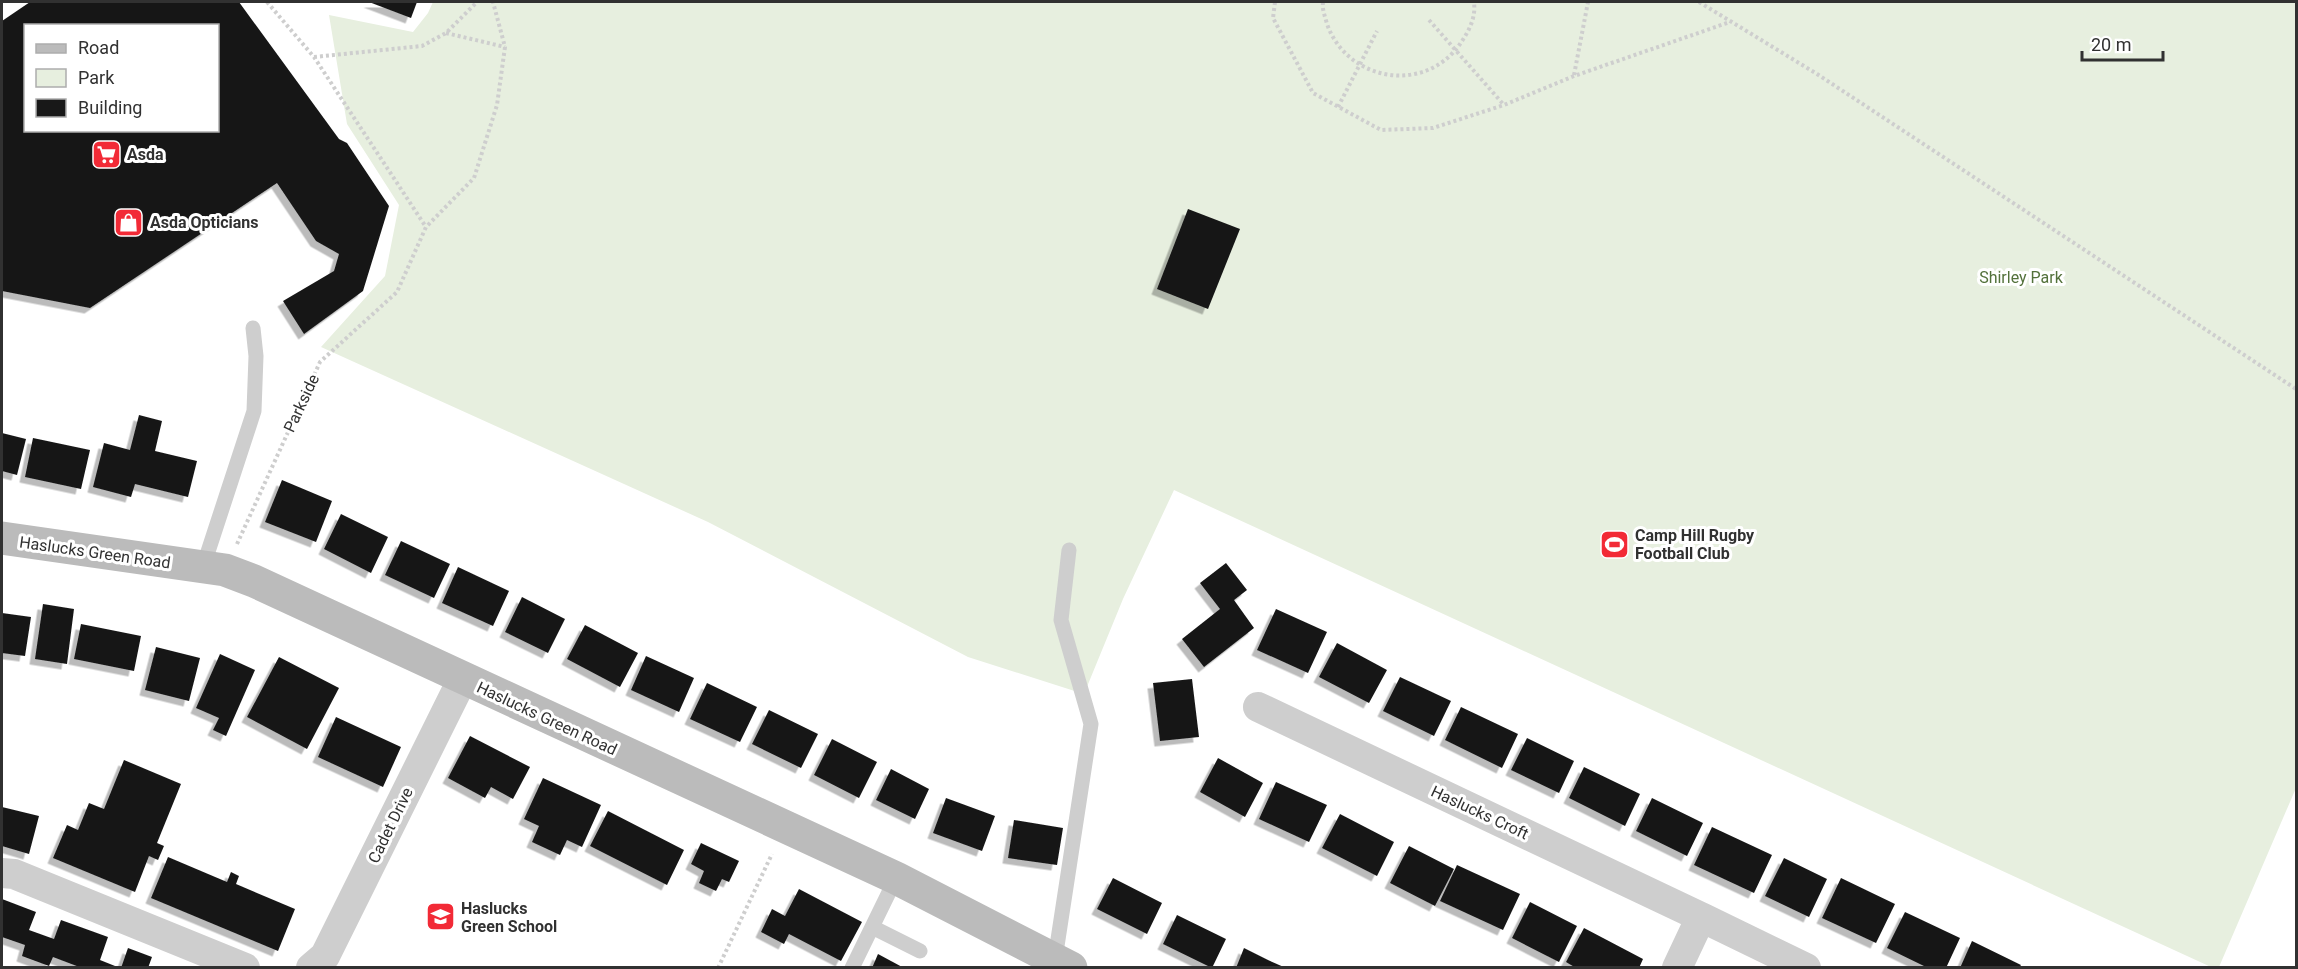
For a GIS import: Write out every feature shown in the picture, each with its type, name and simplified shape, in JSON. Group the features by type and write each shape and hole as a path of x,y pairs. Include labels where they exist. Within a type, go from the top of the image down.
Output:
{"street":[{"name":"Haslucks Green Road","path":"2,538 214,569 254,581 896,878 1063,963"},
{"name":"Cadet Drive","path":"311,968 326,956 463,678"},
{"name":"Haslucks Croft","path":"1258,706 1806,968"},
{"path":"2,873 14,874 245,968"},
{"path":"1677,968 1701,917"}],"lane":[{"path":"214,569 254,411 256,356 253,328"},
{"path":"1063,963 1091,723 1061,620 1069,550"},
{"path":"852,968 896,878"},
{"path":"872,927 920,951"}],"path":[{"path":"267,2 314,57 426,226 474,178 497,105 506,47 493,2"},
{"path":"314,57 422,46 446,33 477,2"},
{"path":"1275,2 1273,18 1313,93 1381,130 1433,128 1504,105 1574,76 1731,22"},
{"path":"1323,2 1322,9 1333,41 1358,65 1387,75 1409,76 1440,65 1455,50 1469,31 1475,11 1474,2"},
{"path":"1574,76 1587,2"},
{"path":"1699,2 1817,74 2296,390"},
{"path":"1429,20 1504,105"},
{"path":"1338,106 1377,31"},
{"path":"446,33 506,47"},
{"name":"Parkside","path":"214,569 320,362 397,292 426,226"},
{"path":"718,968 785,826"}],"green space":[{"name":"Shirley Park","path":"433,2 2296,2 2296,788 2219,967 2211,967 1174,490 1123,599 1084,694 968,657 708,522 321,347 385,276 399,205 347,124 329,15 413,32 428,13"}],"building":[{"name":"Asda","path":"30,2 239,2 339,139 347,143 389,206 363,291 304,334 283,301 334,271 339,254 316,241 277,183 90,308 2,291 2,21"},
{"path":"369,2 417,2 411,18"},
{"path":"1188,209 1240,229 1208,309 1157,289"},
{"path":"139,415 162,421 155,451 197,461 188,497 135,484 131,497 93,487 104,443 130,450"},
{"path":"2,433 26,439 17,475 2,471"},
{"path":"33,438 90,450 81,489 25,477"},
{"path":"282,480 332,501 316,542 265,522"},
{"path":"341,514 388,537 371,573 324,549"},
{"path":"401,541 450,564 434,598 385,575"},
{"path":"1226,563 1247,590 1234,600 1254,628 1204,667 1182,639 1220,609 1200,583"},
{"path":"458,567 509,591 493,626 442,603"},
{"path":"522,597 565,619 548,653 505,632"},
{"path":"43,604 74,609 67,664 35,659"},
{"path":"1276,609 1327,632 1308,673 1257,650"},
{"path":"2,613 31,617 25,656 2,653"},
{"path":"81,624 141,636 134,671 74,659"},
{"path":"585,625 638,653 620,687 567,659"},
{"path":"1337,643 1387,670 1369,703 1319,677"},
{"path":"156,647 200,658 189,701 145,690"},
{"path":"220,654 255,670 226,736 213,730 219,718 196,708"},
{"path":"646,656 694,678 679,712 631,690"},
{"path":"279,657 339,688 307,749 247,717"},
{"path":"1400,677 1451,701 1434,736 1383,711"},
{"path":"1192,679 1199,737 1160,741 1153,683"},
{"path":"707,683 757,707 740,742 690,719"},
{"path":"1461,707 1518,734 1502,768 1445,740"},
{"path":"769,710 818,734 801,768 752,744"},
{"path":"336,717 401,747 383,787 318,757"},
{"path":"470,736 530,767 513,799 491,787 485,798 448,778"},
{"path":"1527,738 1574,761 1559,793 1511,770"},
{"path":"832,739 877,762 859,798 814,775"},
{"path":"1218,758 1263,783 1245,817 1200,792"},
{"path":"124,760 181,784 157,843 164,846 158,860 149,856 135,892 53,858 67,825 78,830 89,803 104,809"},
{"path":"1584,767 1640,794 1625,826 1569,798"},
{"path":"891,769 929,789 915,819 876,800"},
{"path":"543,778 601,805 582,847 567,840 560,855 532,842 539,826 524,819"},
{"path":"1276,782 1327,805 1309,842 1259,819"},
{"path":"946,798 995,816 982,851 933,833"},
{"path":"1652,798 1703,823 1687,856 1636,831"},
{"path":"2,807 39,816 29,854 2,846"},
{"path":"608,811 684,850 667,885 590,846"},
{"path":"1340,814 1394,842 1377,876 1322,848"},
{"path":"1014,820 1063,828 1057,865 1008,858"},
{"path":"1712,827 1772,855 1754,893 1694,865"},
{"path":"701,843 739,861 729,882 722,879 716,891 699,883 704,871 691,864"},
{"path":"1409,846 1454,869 1435,906 1390,883"},
{"path":"168,857 227,882 231,872 239,876 236,884 295,909 278,951 151,898"},
{"path":"1784,858 1827,879 1809,917 1765,896"},
{"path":"1457,865 1520,894 1503,930 1440,901"},
{"path":"1113,878 1162,903 1147,934 1097,909"},
{"path":"1841,878 1895,904 1876,943 1822,918"},
{"path":"799,889 862,922 841,961 789,934 784,944 761,932 772,909 785,916"},
{"path":"2,899 36,912 29,930 54,939 61,920 108,937 100,960 120,968 82,968 53,957 49,966 22,956 25,945 2,937"},
{"path":"1530,902 1577,926 1559,962 1512,938"},
{"path":"1905,912 1960,938 1946,968 1928,968 1887,948"},
{"path":"1177,915 1226,939 1212,968 1163,944"},
{"path":"1584,928 1643,959 1639,968 1576,968 1566,962"},
{"path":"1972,941 2021,965 2019,968 1960,968"},
{"path":"128,948 152,957 148,968 121,968"},
{"path":"1244,948 1268,960 1286,968 1236,968"},
{"path":"878,954 904,968 872,968"}],"place":[{"name":"Asda","path":"106,154"},
{"name":"Asda Opticians","path":"129,222"},
{"name":"Camp Hill Rugby Football Club","path":"1614,544"},
{"name":"Haslucks Green School","path":"440,917"}]}
